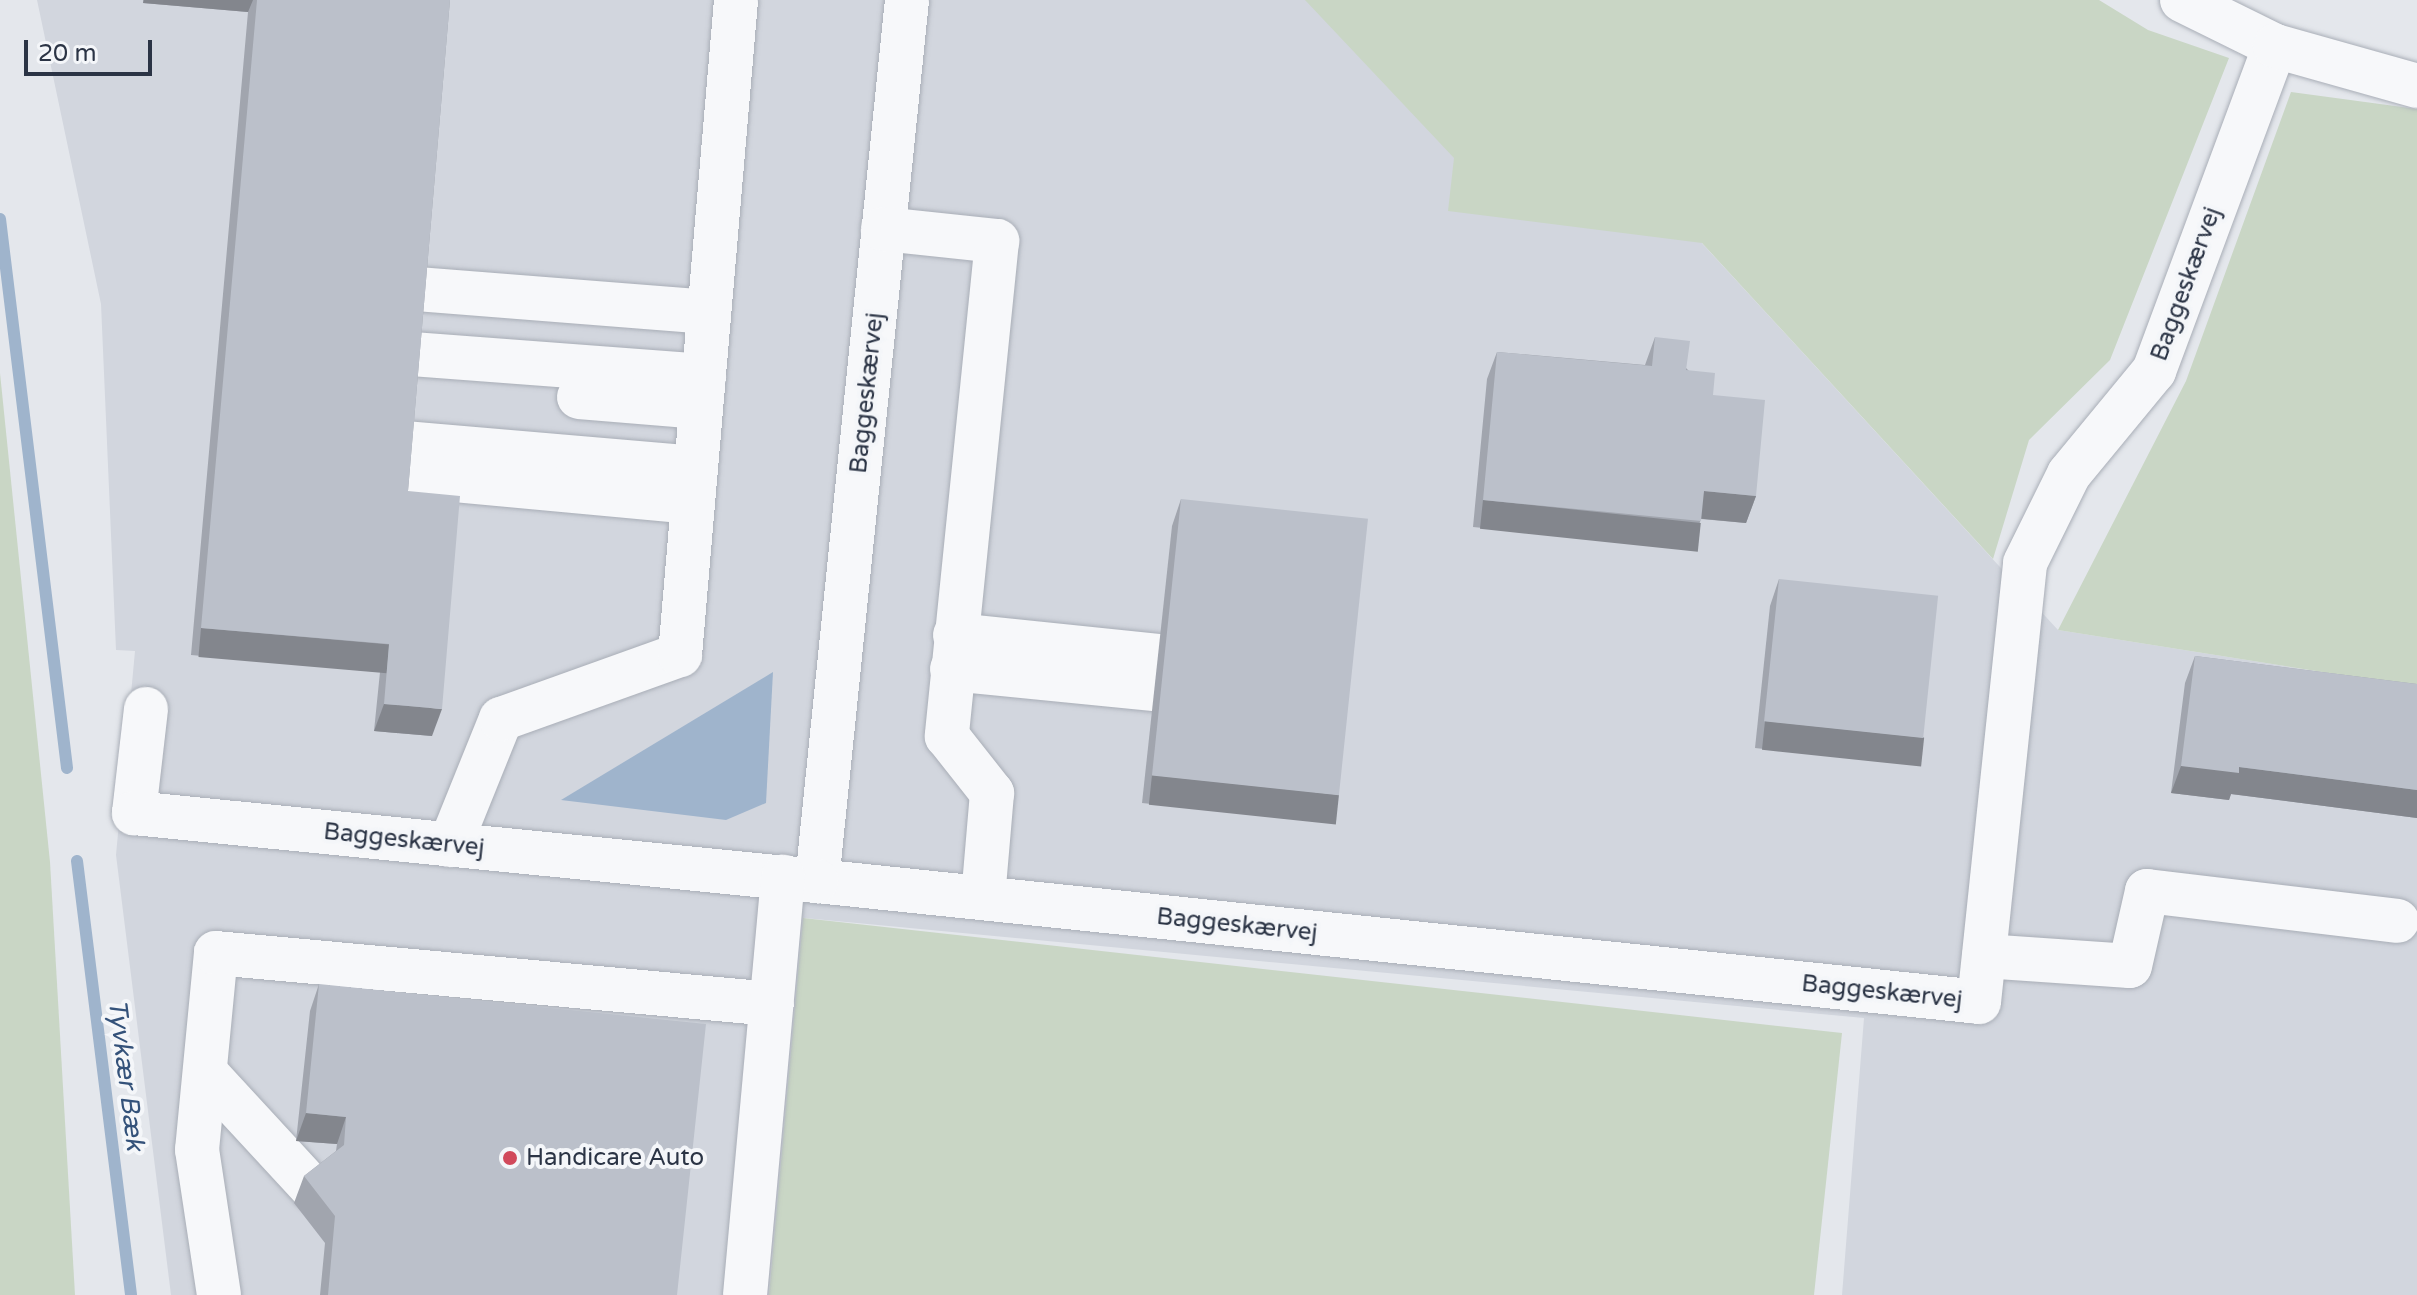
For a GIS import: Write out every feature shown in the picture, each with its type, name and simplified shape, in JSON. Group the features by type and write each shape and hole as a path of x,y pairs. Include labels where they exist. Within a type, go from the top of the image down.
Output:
{"street":[{"path":"450,845 501,719 680,655 736,0"},
{"name":"Baggeskærvej","path":"800,879 883,229 907,0"},
{"path":"2182,0 2275,46 2417,86"},
{"name":"Baggeskærvej","path":"146,709 134,813 1979,1002 2025,563 2069,474 2154,371 2275,46"},
{"path":"883,229 997,241 953,652 947,736 992,793 983,898"},
{"path":"419,275 710,297"},
{"path":"411,368 703,391"},
{"path":"403,459 695,485"},
{"path":"953,652 1156,672"},
{"path":"745,1295 772,1004 800,879"},
{"path":"1984,956 2130,966 2147,891 2397,921"},
{"path":"219,1295 197,1150 216,953 772,1004"},
{"path":"205,1072 313,1189"}],"shaded area":[{"path":"37,0 1478,0 2058,630 2417,687 2417,1295 1842,1295 1864,1018 804,918 769,1295 171,1295 116,855 135,651 116,650 101,304"}],"green space":[{"path":"1305,0 2099,0 2148,30 2229,58 2110,360 2029,440 1993,559 1702,243 1448,211 1454,158"},
{"path":"2291,92 2417,109 2417,687 2058,630 2186,381"},
{"path":"0,373 50,862 75,1295 0,1295"},
{"path":"803,918 1842,1033 1814,1295 769,1295"}],"water":[{"path":"773,672 766,803 726,820 561,800"}],"building":[{"path":"257,0 450,0 408,491 460,496 442,709 384,704 389,644 201,628"},
{"path":"1655,337 1690,341 1686,370 1715,373 1713,395 1765,400 1756,496 1704,491 1701,521 1483,500 1497,352 1652,366"},
{"path":"1181,499 1368,519 1339,795 1152,775"},
{"path":"1779,579 1938,596 1923,738 1764,721"},
{"path":"2195,656 2417,684 2417,790 2239,767 2239,773 2181,766"},
{"name":"Handicare Auto","path":"319,984 706,1024 677,1295 328,1295 335,1216 304,1176 344,1145 346,1117 306,1113"}],"waterway":[{"name":"Tyvkær Bæk","path":"0,219 67,768"},
{"name":"Tyvkær Bæk","path":"77,861 131,1295"}],"place":[{"name":"Handicare Auto","path":"510,1158"}]}
